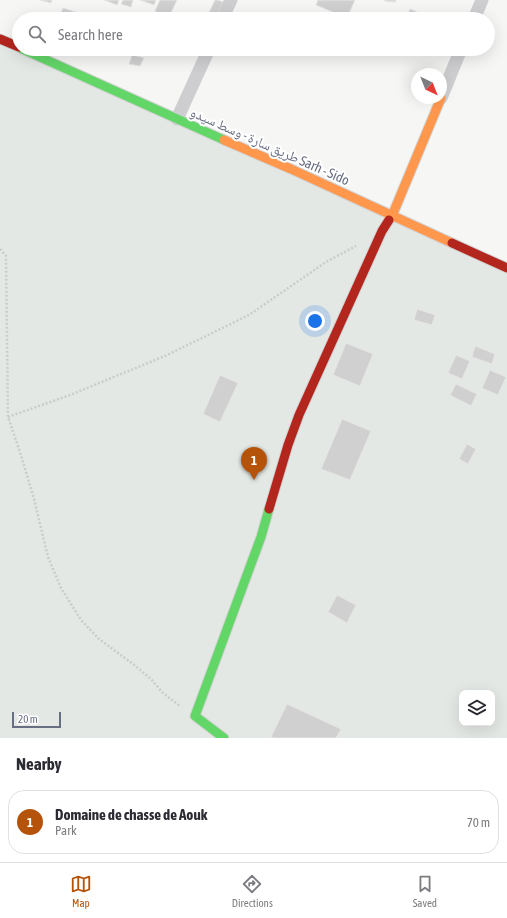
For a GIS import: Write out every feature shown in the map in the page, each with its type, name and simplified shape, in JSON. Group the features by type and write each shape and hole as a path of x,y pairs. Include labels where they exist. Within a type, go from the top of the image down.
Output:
{"street":[{"path":"225,12 231,0"},
{"path":"477,12 482,0"},
{"path":"0,39 12,44"},
{"name":"طريق سارة - وسط سيدو Sarh - Sido","path":"38,56 507,268"},
{"path":"177,119 206,56"},
{"path":"447,83 458,56"},
{"path":"224,738 195,716 261,537 288,445 299,415 382,231 392,216 439,104"}],"path":[{"path":"8,417 70,395 165,356 249,315 326,262 361,243"},
{"path":"0,248 6,256 8,417 34,499 48,557 61,588 81,620 99,639 151,679 163,693 195,716"}],"shaded area":[{"path":"0,39 12,44 12,56 38,56 507,268 507,738 0,738"}],"building":[{"path":"40,0 52,0 51,3"},
{"path":"104,0 119,0 117,5"},
{"path":"123,0 133,0 131,7 121,4"},
{"path":"140,0 156,0 154,5"},
{"path":"160,0 177,0 171,12 155,11"},
{"path":"215,0 223,2 218,12 209,12"},
{"path":"318,0 355,0 350,12 333,12 316,5"},
{"path":"384,0 396,0 395,2"},
{"path":"63,8 76,12 61,12"},
{"path":"410,9 417,12 409,12"},
{"path":"132,56 144,58 140,66 129,64"},
{"path":"417,309 435,315 432,325 414,320"},
{"path":"346,343 373,354 360,386 333,375"},
{"path":"475,346 495,354 492,364 472,357"},
{"path":"456,355 470,361 462,379 448,373"},
{"path":"490,370 506,377 498,395 482,388"},
{"path":"220,375 238,383 220,422 203,414"},
{"path":"456,384 477,394 471,406 450,395"},
{"path":"342,419 371,431 350,480 321,469"},
{"path":"467,444 476,449 468,464 459,459"},
{"path":"337,595 356,605 347,623 328,612"},
{"path":"287,704 341,729 336,738 271,737"}],"traffic: fast":[{"path":"38,56 224,140"},
{"path":"224,738 195,716 261,537 269,509"}],"traffic: slow":[{"path":"389,220 439,104"},
{"path":"224,140 452,243"}],"traffic: jam":[{"path":"0,39 12,44"},
{"path":"269,509 288,445 299,415 382,231 389,220"},
{"path":"452,243 507,268"}],"place":[{"name":"Domaine de chasse de Aouk","path":"254,480"}]}
